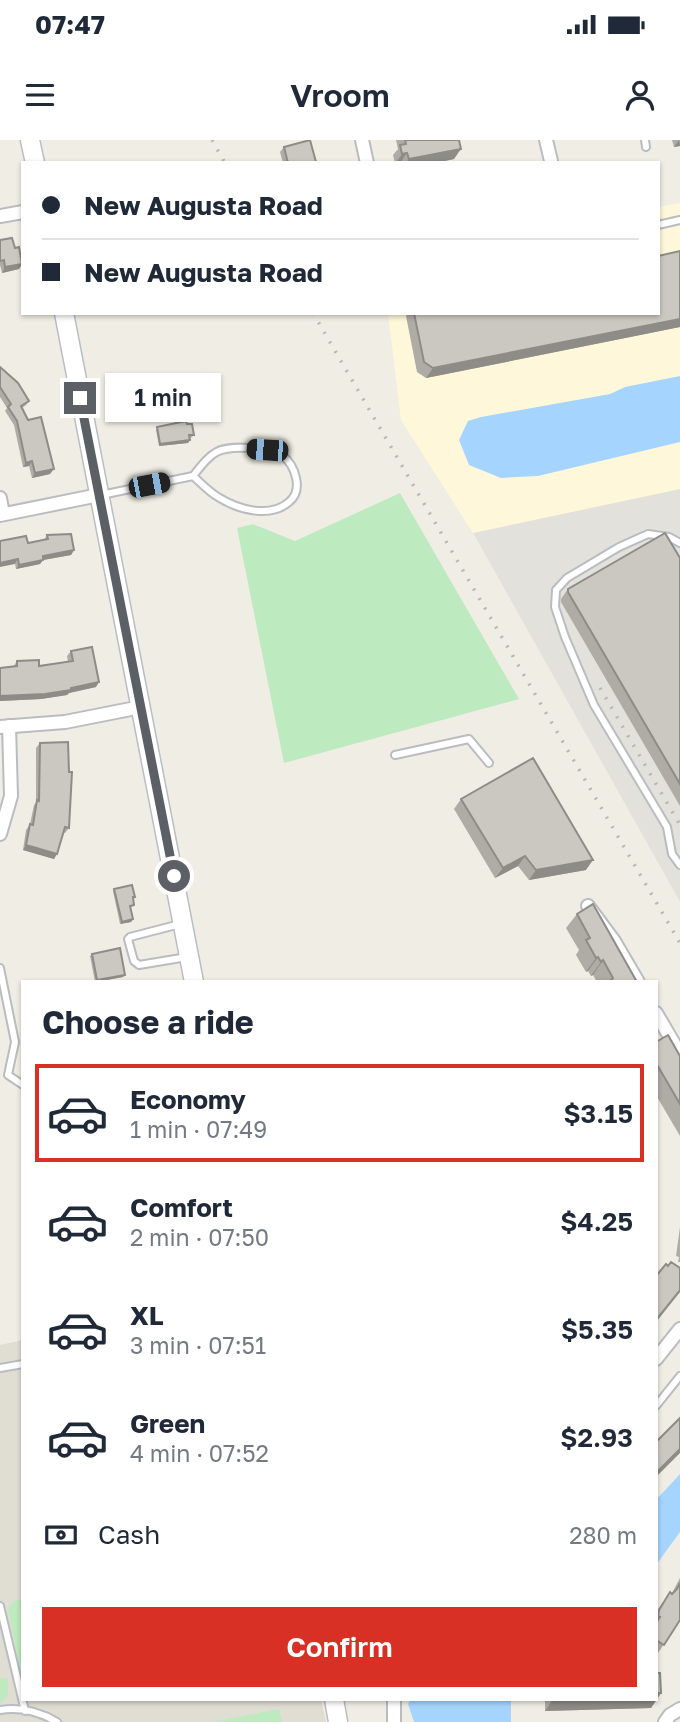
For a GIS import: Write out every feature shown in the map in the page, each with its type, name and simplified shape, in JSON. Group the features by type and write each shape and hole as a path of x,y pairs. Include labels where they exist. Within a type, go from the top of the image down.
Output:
{"street":[{"path":"30,140 35,161"},
{"path":"362,140 367,161"},
{"path":"546,140 551,161"},
{"path":"0,216 21,212"},
{"path":"64,315 194,980"},
{"path":"0,498 2,515 99,495"},
{"path":"0,834 10,796 4,726 65,722 141,707"},
{"path":"588,906 614,941 637,980"},
{"path":"658,1016 680,1054"},
{"path":"658,1356 680,1329"},
{"path":"334,1701 338,1722"},
{"path":"394,1701 394,1722"},
{"path":"665,1722 680,1709"}],"lane":[{"path":"660,225 680,220"},
{"path":"99,495 193,477 209,455 222,449 239,447 280,454 294,470 297,484 289,503 258,512 216,497 193,477"},
{"path":"680,543 669,537 648,534 619,547 567,578 556,590 555,607 594,705 667,827 672,854 680,865"},
{"path":"395,755 469,739 489,763"},
{"path":"183,924 151,930 128,939 134,961 139,965 189,956"},
{"path":"0,968 15,1042 8,1075 21,1084"},
{"path":"0,1368 21,1364"},
{"path":"658,1404 680,1376"},
{"path":"0,1606 21,1694"},
{"path":"23,1701 25,1711"},
{"path":"0,1710 11,1708 44,1714 57,1722"}],"shaded area":[{"path":"680,203 680,902 473,533 401,420 388,315 660,315 660,207"},
{"path":"680,489 680,902 473,533"},
{"path":"21,1340 21,1701 321,1701 326,1722 0,1722 0,1345"}],"green space":[{"path":"400,493 519,699 284,763 237,528 253,524 295,541"},
{"path":"21,1599 21,1669 8,1609 13,1602"},
{"path":"8,1678 8,1695 0,1704 0,1679"},
{"path":"279,1709 282,1722 213,1722"}],"water":[{"path":"680,376 680,442 538,476 501,478 469,465 459,440 468,421 481,417 610,394 625,387"},
{"path":"680,1474 680,1532 658,1562 658,1498"},
{"path":"410,1701 511,1701 511,1722 414,1722 408,1704"}],"building":[{"path":"310,140 316,161 288,161 284,147"},
{"path":"405,140 459,140 461,149 409,159 407,153 402,154 400,145 406,144"},
{"path":"12,238 15,248 19,247 21,264 5,267 4,260 0,261 0,240"},
{"path":"680,251 680,319 433,368 424,362 414,315 660,315 660,256"},
{"path":"0,367 18,383 29,401 21,406 28,420 41,417 54,469 35,473 32,461 26,463 17,421 8,407 11,404 0,387"},
{"path":"186,421 187,424 192,424 194,435 189,435 190,440 160,444 157,427"},
{"path":"665,533 680,558 680,784 568,592 568,589"},
{"path":"71,534 74,550 43,556 43,560 19,565 18,559 0,563 0,541 26,536 28,543 48,539 47,535"},
{"path":"92,647 99,682 45,694 0,696 0,668 17,666 17,661 39,660 39,666 73,661 71,651"},
{"path":"68,742 69,772 72,772 69,828 65,827 57,854 26,845 37,800 39,801 40,743"},
{"path":"533,758 593,860 536,870 525,856 503,868 461,799"},
{"path":"132,885 135,897 134,905 130,906 133,919 122,922 114,889"},
{"path":"593,904 636,980 611,980 613,978 603,960 601,962 596,958 586,940 590,938 577,914"},
{"path":"120,948 125,975 97,980 92,954"},
{"path":"668,1035 680,1056 680,1104 658,1066 658,1041"},
{"path":"671,1262 680,1268 680,1290 658,1318 658,1274 666,1264 668,1266"},
{"path":"680,1418 680,1449 658,1471 658,1440"},
{"path":"680,1583 680,1620 664,1645 658,1641 659,1610 670,1592 672,1594"},
{"path":"658,1673 660,1673 661,1693 658,1693"}],"railway":[{"path":"212,140 224,161"},
{"path":"314,315 680,943"},
{"path":"600,688 680,825"}],"route":[{"path":"80,398 174,876"}]}
